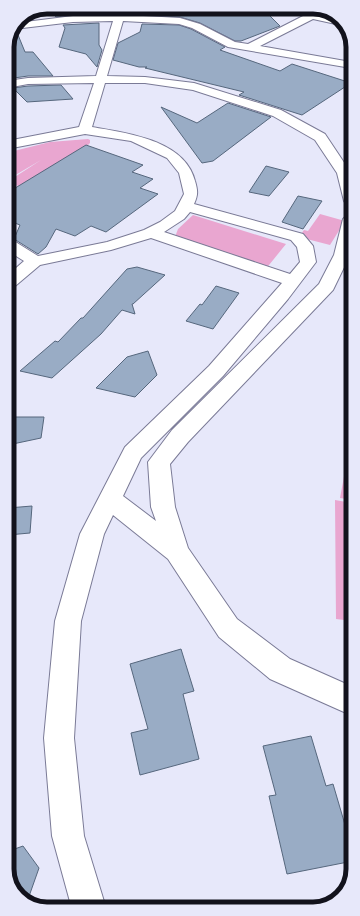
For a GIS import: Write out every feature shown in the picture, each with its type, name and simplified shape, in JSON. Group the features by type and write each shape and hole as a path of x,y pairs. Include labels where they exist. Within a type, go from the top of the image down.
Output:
{"street":[{"path":"84,130 121,14"},
{"path":"309,14 332,20"},
{"path":"248,48 316,14"},
{"path":"23,25 73,19 119,18 180,21 196,26 232,45 300,55 346,64"},
{"path":"14,84 28,81 100,78 145,80 194,87 229,97 277,113 320,137 344,173 346,181"},
{"path":"14,144 84,130 134,138 172,155 186,172 191,194 179,215 151,233 97,249 35,261 14,278"},
{"path":"87,902 68,836 59,738 68,621 92,534 133,453 216,371 308,262 306,246 298,237 184,206"},
{"path":"151,233 293,281"},
{"path":"346,239 342,255 327,286 180,436 159,462 163,507 177,552 228,628 280,669 346,699"},
{"path":"14,248 35,261"},
{"path":"110,499 177,552"}],"shaded area":[{"path":"90,140 90,143 86,147 24,188 14,184 14,177 41,160 14,176 14,151 50,142"},
{"path":"320,214 345,221 330,245 299,237 304,230 308,231"},
{"path":"193,215 286,244 265,270 175,237 178,229"},
{"path":"346,466 346,499 340,498"},
{"path":"335,500 346,502 346,620 336,619"}],"building":[{"path":"54,14 82,14 56,17"},
{"path":"268,14 280,26 241,41 235,41 200,23 180,17 145,15"},
{"path":"99,23 99,45 102,50 97,67 86,54 59,47 65,28 63,25"},
{"path":"142,24 179,25 191,29 225,47 220,50 280,71 292,64 346,81 346,86 302,115 239,95 244,92 145,68 147,67 139,67 113,60 118,43 140,32"},
{"path":"17,33 25,52 33,52 53,76 28,76 14,78 14,45"},
{"path":"61,85 73,99 27,102 14,88"},
{"path":"228,103 271,117 213,161 202,163 161,107 197,123"},
{"path":"86,145 143,165 132,172 153,179 140,188 158,194 106,232 91,226 75,236 56,229 46,247 38,254 14,239 20,225 14,223 14,189"},
{"path":"266,166 289,172 269,196 249,192"},
{"path":"298,196 322,201 303,229 282,222"},
{"path":"137,267 165,275 132,304 135,314 122,310 101,334 52,378 20,371 55,341 58,342 81,318 83,318 127,269"},
{"path":"216,286 239,293 213,329 186,321 200,304 202,305"},
{"path":"148,351 157,375 135,397 96,388 127,357"},
{"path":"14,417 44,417 41,438 14,444"},
{"path":"32,506 30,533 14,534 14,508"},
{"path":"181,649 194,691 183,694 199,759 140,775 131,733 148,729 130,664"},
{"path":"311,736 326,786 333,784 346,828 346,862 287,874 269,796 276,795 263,746"},
{"path":"23,846 39,868 29,896 18,885 16,879 14,869 14,849"}]}
